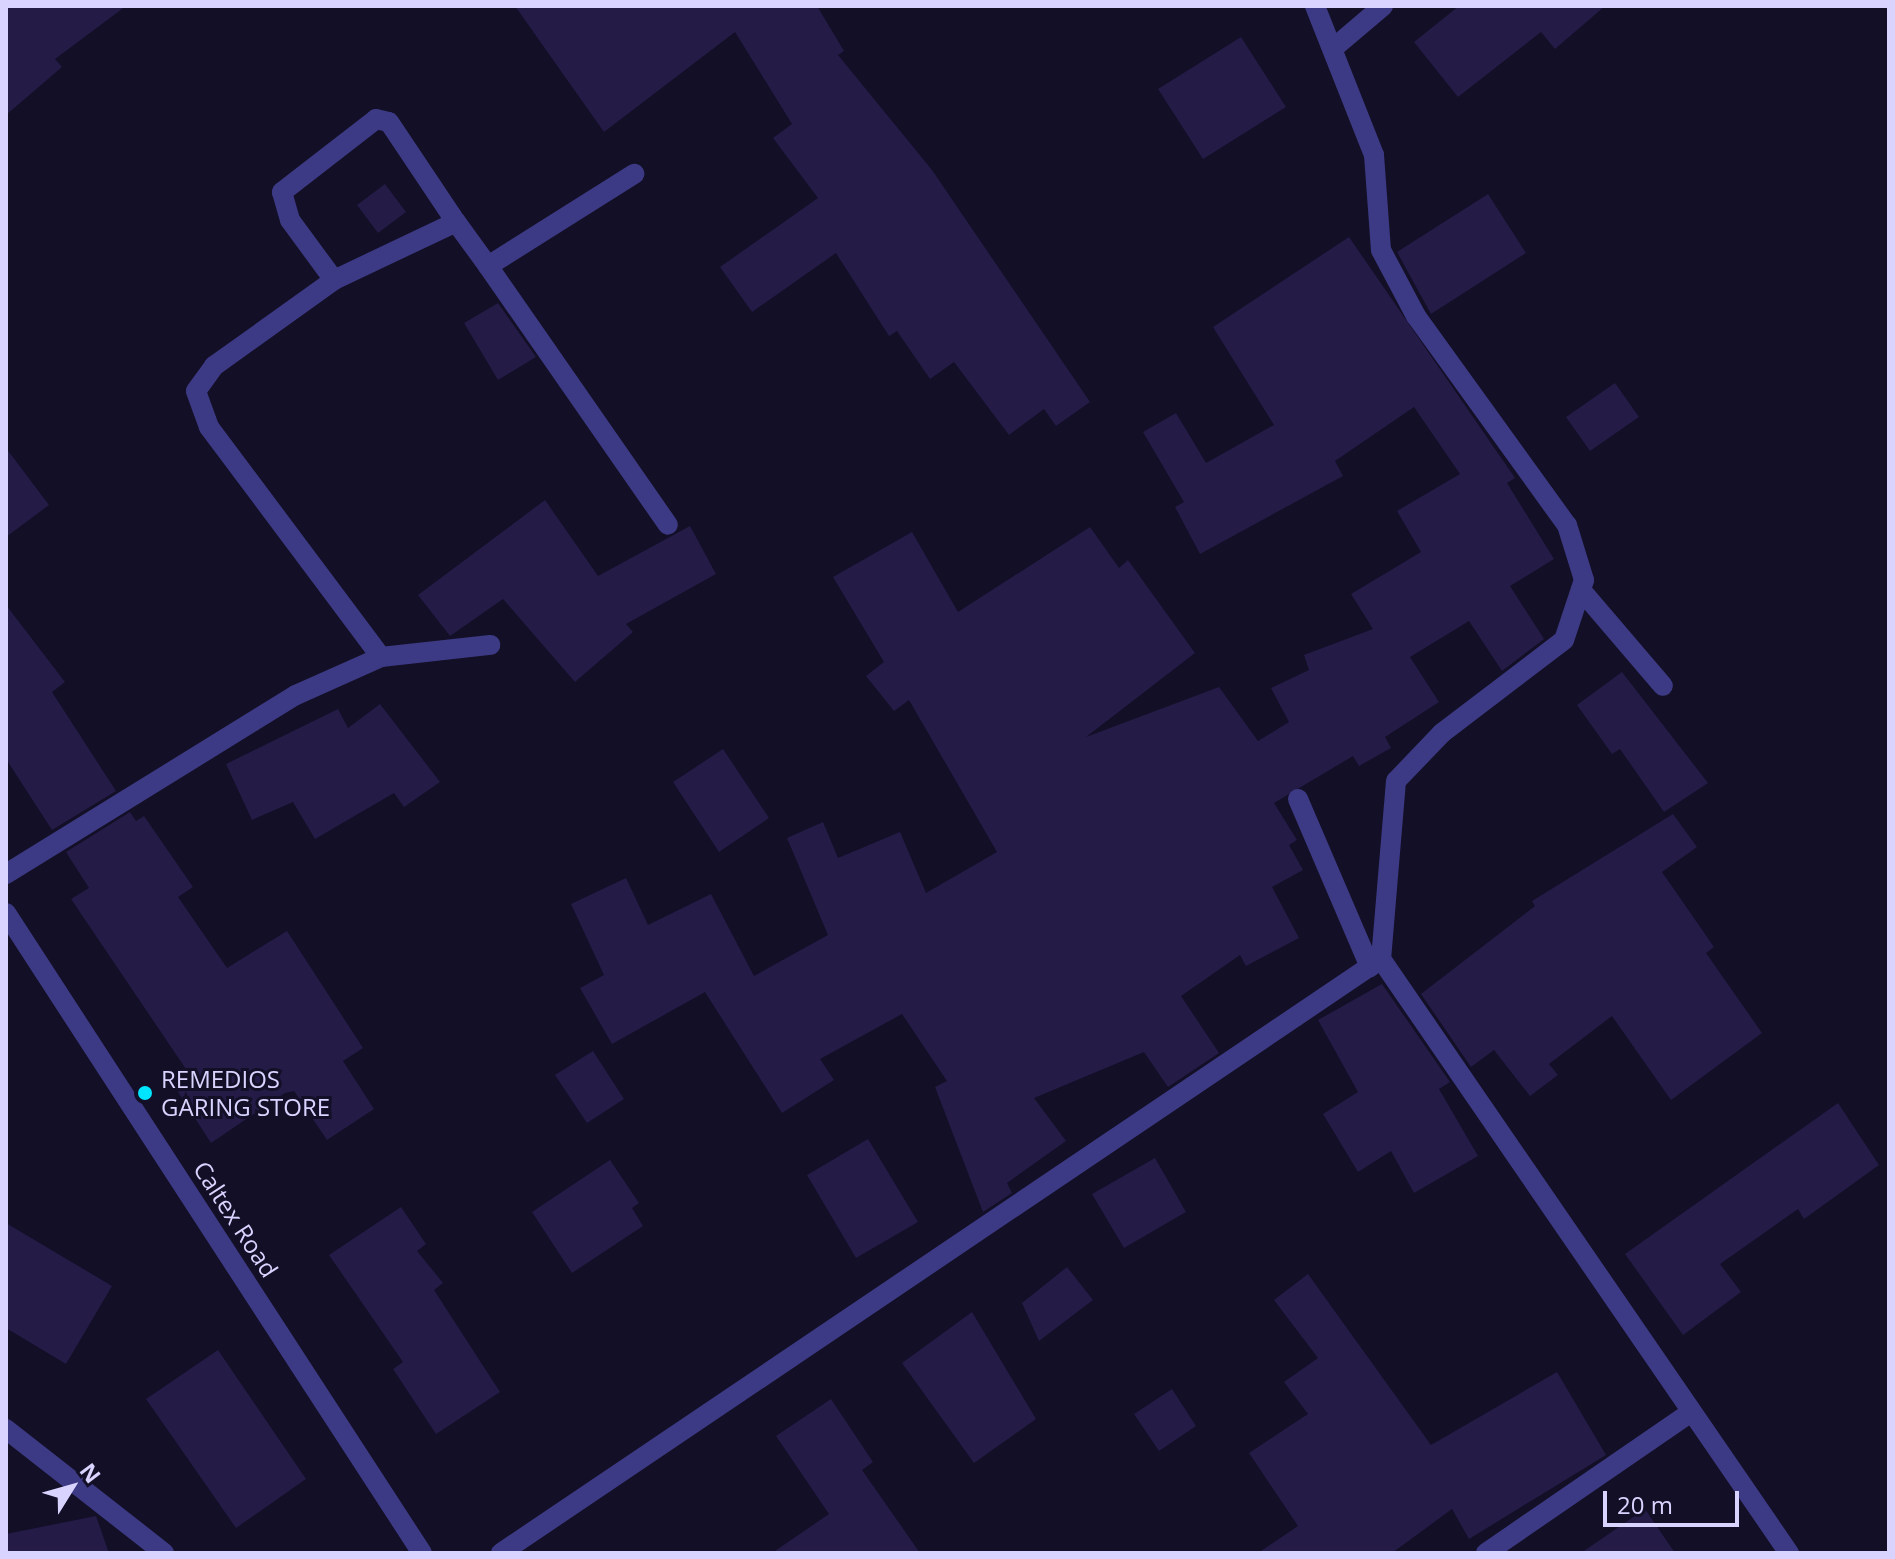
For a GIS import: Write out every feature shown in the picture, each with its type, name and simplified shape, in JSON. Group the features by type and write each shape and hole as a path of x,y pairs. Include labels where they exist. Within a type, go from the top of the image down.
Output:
{"street":[{"path":"1315,6 1336,46 1374,155 1381,250 1416,316 1567,525 1581,590 1663,686"},
{"path":"1336,46 1383,6"},
{"path":"334,280 290,220 282,192 376,119 389,122 668,525"},
{"path":"488,266 634,174"},
{"path":"381,657 209,427 196,391 214,366 334,280 456,222"},
{"path":"501,1553 1376,963 1396,781 1442,733 1564,640 1581,590"},
{"path":"6,874 296,695 381,657 490,645"},
{"path":"1298,799 1376,963 1789,1553"},
{"name":"Caltex Road","path":"6,913 422,1553"},
{"path":"1486,1553 1691,1412"},
{"path":"6,1429 164,1553"}],"building":[{"path":"6,6 126,6 55,59 62,67 6,115"},
{"path":"515,6 817,6 844,51 838,55 932,170 1090,402 1056,426 1044,409 1009,435 954,362 930,379 897,331 889,336 836,253 752,312 720,267 818,198 773,138 792,124 735,32 604,132"},
{"path":"1459,6 1605,6 1555,49 1541,32 1458,97 1414,42"},
{"path":"1241,37 1286,107 1203,159 1158,89"},
{"path":"385,184 406,212 378,233 357,205"},
{"path":"1488,194 1526,253 1431,314 1397,252"},
{"path":"1349,237 1515,478 1507,483 1554,559 1510,586 1544,639 1502,671 1469,621 1410,657 1439,702 1385,737 1391,748 1359,766 1353,756 1274,803 1297,840 1289,845 1303,870 1272,887 1299,938 1246,966 1240,955 1181,996 1219,1053 1168,1087 1144,1052 1034,1098 1066,1141 1007,1183 1012,1193 983,1212 935,1087 947,1081 902,1014 820,1059 834,1080 782,1113 705,992 612,1044 580,988 604,975 571,904 626,878 648,925 711,894 754,976 828,935 787,838 823,822 838,858 900,832 926,893 997,852 909,700 894,711 866,676 884,662 833,577 912,532 958,612 1090,527 1119,568 1128,560 1195,653 1086,737 1219,687 1258,741 1289,722 1271,688 1309,670 1304,655 1373,629 1351,594 1421,552 1397,511 1460,474 1414,407 1335,461 1343,476 1200,554 1175,507 1184,502 1143,432 1176,413 1206,463 1274,425 1213,327"},
{"path":"498,303 536,357 498,380 464,323"},
{"path":"1615,383 1639,417 1590,451 1566,417"},
{"path":"6,448 49,505 6,537"},
{"path":"545,500 598,576 690,526 716,574 626,624 633,632 575,682 503,599 450,636 418,595"},
{"path":"6,605 65,682 52,692 116,791 52,830 6,759"},
{"path":"1622,672 1708,783 1664,812 1620,749 1612,754 1577,705"},
{"path":"380,704 440,782 404,807 394,793 315,839 293,802 252,820 226,764 338,709 348,728"},
{"path":"723,749 769,818 719,852 673,782"},
{"path":"130,812 136,821 144,816 193,887 178,897 227,968 287,931 363,1048 343,1061 374,1109 327,1140 294,1091 285,1093 211,1143 178,1092 194,1081 71,899 89,888 66,852"},
{"path":"1673,814 1697,847 1662,872 1714,947 1706,953 1762,1033 1671,1100 1612,1016 1549,1064 1558,1075 1530,1096 1494,1050 1471,1067 1421,994 1535,906 1532,901"},
{"path":"1382,984 1450,1082 1439,1089 1478,1156 1414,1193 1391,1151 1358,1172 1323,1114 1358,1092 1318,1020"},
{"path":"593,1051 624,1099 587,1123 555,1075"},
{"path":"1838,1103 1879,1165 1804,1219 1798,1209 1720,1264 1741,1292 1683,1335 1625,1254"},
{"path":"868,1139 918,1222 856,1258 807,1175"},
{"path":"1155,1158 1186,1212 1124,1248 1092,1194"},
{"path":"610,1160 639,1203 632,1208 643,1226 572,1273 532,1212"},
{"path":"401,1207 426,1244 417,1251 443,1283 434,1290 500,1392 436,1434 393,1369 403,1362 329,1255"},
{"path":"6,1223 112,1286 66,1364 6,1328"},
{"path":"1067,1267 1093,1300 1039,1341 1022,1303"},
{"path":"1308,1274 1431,1445 1557,1372 1606,1455 1469,1539 1452,1509 1392,1553 1258,1553 1298,1526 1249,1453 1308,1414 1284,1382 1318,1358 1274,1300"},
{"path":"972,1312 1036,1419 974,1463 902,1363"},
{"path":"218,1350 306,1479 236,1528 146,1399"},
{"path":"1172,1389 1196,1426 1159,1451 1134,1414"},
{"path":"831,1399 873,1462 862,1470 920,1553 772,1553 829,1514 776,1436"},
{"path":"1645,1509 1675,1553 1581,1553"},
{"path":"96,1516 109,1553 6,1553 6,1534"}],"place":[{"name":"REMEDIOS GARING STORE","path":"145,1093"}]}
